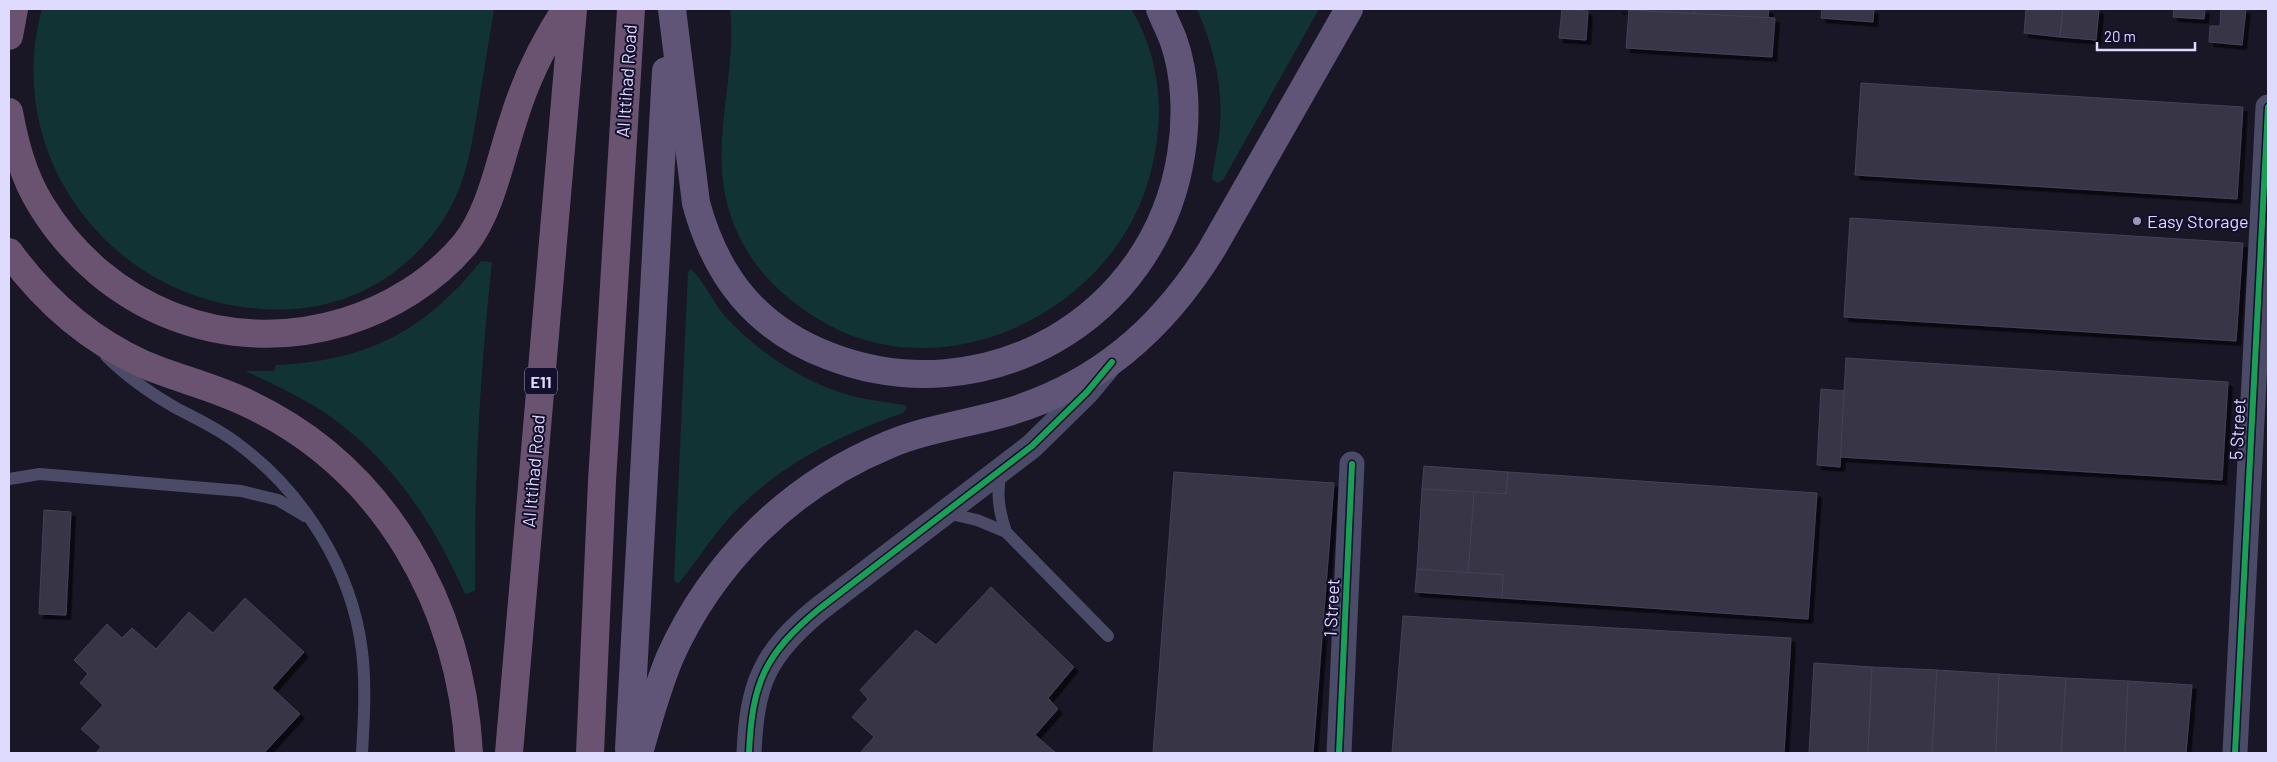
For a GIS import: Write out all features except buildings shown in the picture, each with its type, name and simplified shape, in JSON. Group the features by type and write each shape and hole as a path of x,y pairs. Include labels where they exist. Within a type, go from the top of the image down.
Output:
{"highway":[{"path":"9,36 14,9"},
{"path":"9,112 14,142 25,173 40,203 58,231 80,256 105,279 132,298 193,324 226,331 259,334 292,333 325,328 357,318 395,300 416,287 443,266 466,242 495,184 524,88 538,56 566,9"},
{"name":"Al Ittihad Road","path":"509,753 573,9"},
{"name":"Al Ittihad Road","path":"590,753 602,471 631,9"},
{"path":"9,252 25,274 50,301 79,326 110,347 144,364 224,393 282,422 314,443 372,499 397,531 418,566 436,602 461,680 467,720 469,753"}],"main road":[{"path":"671,9 696,203 705,234 718,262 736,289 757,313 782,333 814,351 848,364 884,372 921,375 958,373 994,366 1029,354 1061,336 1091,315 1116,292 1137,265 1155,236 1168,206 1178,174 1184,140 1185,106 1181,73 1174,40 1160,9"},
{"path":"629,753 671,9"},
{"path":"639,753 670,658 687,623 731,558 758,529 819,480 853,460 889,444 925,432 1004,413 1043,400 1080,382 1112,362 1142,338 1168,311 1192,282 1349,9"}],"street":[{"name":"5 Street","path":"2235,753 2259,444 2268,107"},
{"path":"749,753 750,718 755,694 764,671 774,653 804,622 1002,469 1060,420 1088,392 1112,362"},
{"name":"1 Street","path":"1339,753 1352,464"}],"lane":[{"path":"79,326 114,364 134,380 155,395 209,424 266,467 290,492 312,521 340,574 355,616 362,650 365,685 362,753"},
{"path":"1002,469 998,485 998,501 1006,532"},
{"path":"9,479 40,474 241,491 278,500 312,521"},
{"path":"946,513 977,520 1006,532 1108,636"}],"green space":[{"path":"42,9 494,9 471,147 459,190 434,233 409,260 379,283 344,299 304,308 259,309 236,306 186,292 142,269 104,238 73,200 50,157 37,110 34,60"},
{"path":"730,9 1131,9 1148,46 1155,72 1159,99 1158,129 1153,163 1144,195 1137,211 1120,241 1092,275 1059,303 1022,325 981,340 939,347 897,346 855,337 815,317 792,301 762,272 739,236 728,207 723,178 723,122 731,38"},
{"path":"1197,9 1319,9 1223,180 1217,183 1212,179 1219,139 1220,95 1212,51"},
{"path":"481,261 492,262 484,344 479,427 475,591 465,594 438,539 405,489 386,466 365,445 316,407 290,392 245,371 274,371 276,365 338,357 365,349 391,338 415,324 438,307 460,286"},
{"path":"690,269 698,276 720,310 737,329 751,342 782,364 816,383 834,390 852,396 905,405 907,408 903,413 855,432 809,455 767,483 729,518 678,584 674,580 688,272"}],"cycle path":[{"path":"2235,753 2268,107"},
{"path":"749,753 753,708 758,689 764,672 773,656 785,641 819,609 1032,446 1087,392 1112,362"},
{"path":"1339,753 1352,464"}],"place":[{"name":"Easy Storage","path":"2137,221"}]}
